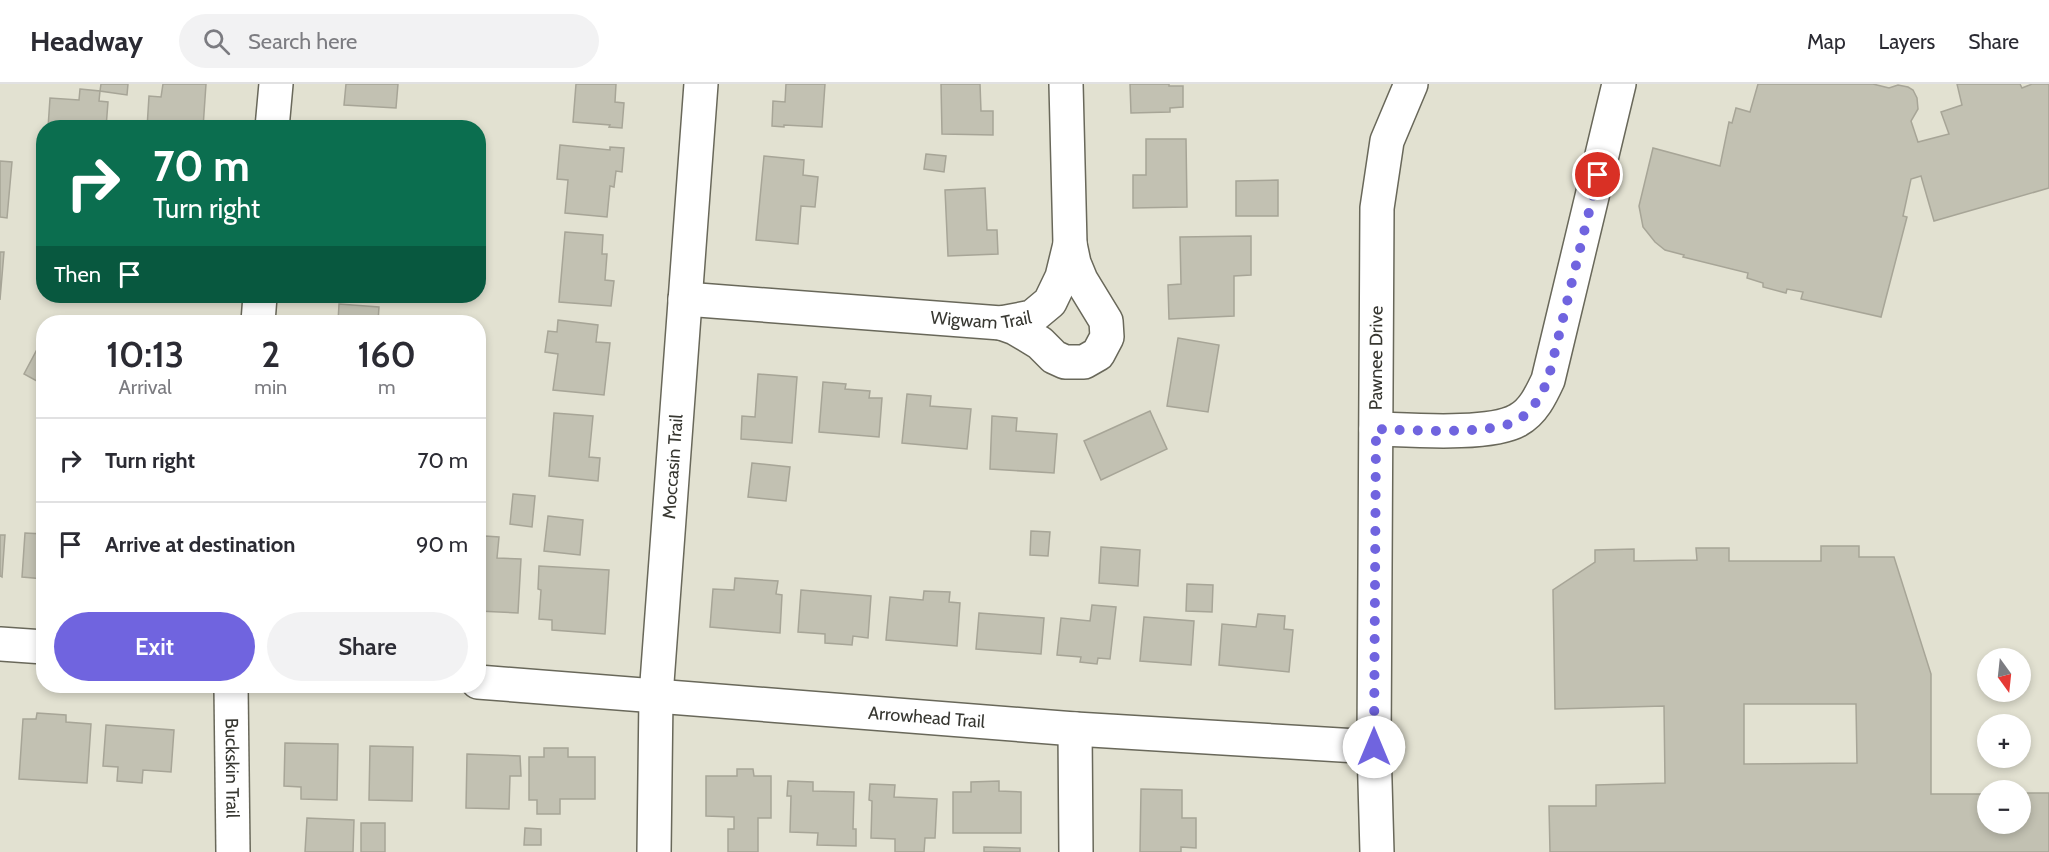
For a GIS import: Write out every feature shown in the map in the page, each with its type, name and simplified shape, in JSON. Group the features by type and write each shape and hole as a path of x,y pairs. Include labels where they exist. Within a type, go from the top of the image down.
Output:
{"street":[{"path":"273,120 276,84"},
{"name":"Moccasin Trail","path":"654,852 656,696 701,84"},
{"name":"Wigwam Trail","path":"685,299 1001,323 1032,316 1050,302 1062,277 1070,244 1066,84"},
{"name":"Pawnee Drive","path":"1374,747 1377,208 1387,141 1411,84"},
{"path":"1376,429 1491,429 1518,420 1537,402 1548,380 1619,84"},
{"path":"1001,323 1032,338 1054,357 1065,362 1084,362 1098,354 1107,337 1107,321 1081,280 1070,244"},
{"path":"0,644 36,646"},
{"name":"Arrowhead Trail","path":"486,683 1075,729 1374,747"},
{"name":"Buckskin Trail","path":"231,693 233,852"},
{"path":"1075,729 1076,852"},
{"path":"1374,747 1377,852"}],"building":[{"path":"101,84 128,84 127,95 100,91"},
{"path":"163,84 206,84 204,120 148,120 149,96 161,97"},
{"path":"346,84 398,84 396,108 344,105"},
{"path":"576,84 616,84 615,102 624,103 622,128 573,122"},
{"path":"786,84 825,84 822,127 772,126 773,101 785,102"},
{"path":"941,84 980,84 981,111 993,111 993,135 942,134"},
{"path":"1130,84 1183,86 1183,107 1170,108 1170,112 1131,113"},
{"path":"1758,84 1873,84 1889,88 1898,85 1908,87 1913,90 1917,98 1918,109 1911,121 1918,142 1949,134 1941,112 1962,105 1957,84 2020,84 2022,88 2032,84 2049,84 2049,188 1934,221 1921,176 1911,179 1903,216 1907,217 1881,317 1801,299 1803,292 1787,289 1786,293 1763,287 1763,283 1747,278 1748,273 1683,257 1684,255 1665,250 1643,227 1639,206 1653,148 1720,166 1729,122 1732,123 1736,108 1750,112"},
{"path":"80,89 100,91 99,101 108,102 107,120 49,120 50,98 79,100"},
{"path":"1146,139 1186,139 1187,207 1133,208 1133,175 1146,175"},
{"path":"560,145 610,150 610,147 624,148 622,172 616,171 614,187 610,186 607,217 565,213 568,180 557,179"},
{"path":"926,154 946,156 944,172 924,169"},
{"path":"764,156 804,160 803,175 818,177 815,207 801,206 798,244 756,240"},
{"path":"0,161 12,162 7,218 0,217"},
{"path":"1278,180 1278,216 1236,216 1236,181"},
{"path":"985,188 987,230 997,230 998,254 948,256 945,190"},
{"path":"565,232 603,235 602,254 607,254 605,280 614,281 611,306 559,302"},
{"path":"1251,236 1251,275 1234,276 1234,316 1169,319 1168,285 1181,284 1180,237"},
{"path":"0,252 4,252 0,300"},
{"path":"339,304 379,307 378,315 338,315"},
{"path":"558,320 598,325 596,342 610,343 604,395 553,390 558,354 545,352 548,331 557,332"},
{"path":"1178,338 1219,345 1208,412 1167,406"},
{"path":"36,351 36,381 24,374"},
{"path":"758,374 797,377 792,443 741,439 742,416 755,417"},
{"path":"823,382 846,384 845,389 870,391 869,398 882,398 879,437 819,432"},
{"path":"907,394 931,396 930,406 971,409 967,449 902,443"},
{"path":"1150,411 1167,449 1101,480 1084,441"},
{"path":"554,413 593,416 589,457 600,458 598,481 549,476"},
{"path":"992,416 1017,418 1016,431 1057,434 1054,473 990,469"},
{"path":"752,463 790,467 786,501 748,497"},
{"path":"513,494 535,496 532,527 510,524"},
{"path":"548,516 583,520 580,555 544,551"},
{"path":"1031,531 1050,532 1048,556 1030,555"},
{"path":"25,533 36,534 36,578 22,577"},
{"path":"0,535 5,535 2,577 0,576"},
{"path":"486,536 499,537 497,558 521,559 518,613 486,611"},
{"path":"1821,546 1859,546 1859,557 1894,557 1931,674 1931,794 1977,794 1977,834 2031,834 2031,793 2049,793 2049,852 1550,852 1549,806 1596,806 1596,785 1665,783 1664,706 1555,709 1553,590 1595,562 1595,550 1634,549 1634,561 1697,560 1696,548 1729,548 1729,561 1821,561","holes":["1744,704 1856,704 1857,763 1744,764"]},
{"path":"1101,547 1140,550 1138,586 1099,583"},
{"path":"539,566 609,570 605,634 552,630 552,620 539,619 541,590 538,589"},
{"path":"735,578 778,581 776,594 782,595 780,633 710,627 713,589 734,590"},
{"path":"1187,584 1213,585 1212,612 1186,611"},
{"path":"801,590 871,596 868,638 853,636 852,645 825,643 825,634 798,632"},
{"path":"924,591 950,592 949,602 960,603 957,646 886,640 890,597 923,600"},
{"path":"1092,605 1116,607 1110,659 1098,658 1097,664 1080,662 1081,657 1057,655 1061,618 1090,621"},
{"path":"979,613 1044,618 1041,654 976,649"},
{"path":"1258,614 1285,616 1284,629 1293,630 1289,672 1219,665 1222,624 1256,627"},
{"path":"1144,617 1194,621 1191,665 1140,661"},
{"path":"37,713 66,715 66,722 91,724 87,783 19,779 23,719 36,719"},
{"path":"106,725 174,730 171,772 143,770 142,783 117,781 118,767 103,766"},
{"path":"285,743 338,744 337,800 301,799 301,787 284,786"},
{"path":"370,746 413,747 412,801 369,800"},
{"path":"544,748 568,748 568,757 595,757 595,799 560,799 560,814 537,814 537,800 529,800 529,757 544,757"},
{"path":"467,754 520,756 521,776 510,776 509,809 466,808"},
{"path":"737,769 753,769 754,776 771,776 771,818 758,818 758,852 728,852 728,829 734,829 734,817 706,816 706,776 737,776"},
{"path":"788,781 813,782 813,791 854,792 853,829 856,829 856,846 817,845 818,833 790,832 791,796 787,796"},
{"path":"999,781 999,791 1021,792 1021,833 953,833 953,792 971,792 971,782"},
{"path":"870,784 895,785 894,797 937,799 935,838 925,838 924,852 895,852 895,839 871,838"},
{"path":"1141,789 1182,790 1182,818 1196,818 1196,848 1181,847 1181,852 1140,852"},
{"path":"307,818 354,820 353,852 305,852"},
{"path":"361,823 385,823 385,852 361,852"},
{"path":"525,828 541,829 541,845 524,845"},
{"path":"984,847 1020,848 1020,852 984,852"}],"route":[{"path":"1374,747 1376,429 1491,429 1518,420 1537,402 1548,380 1598,175"}]}
